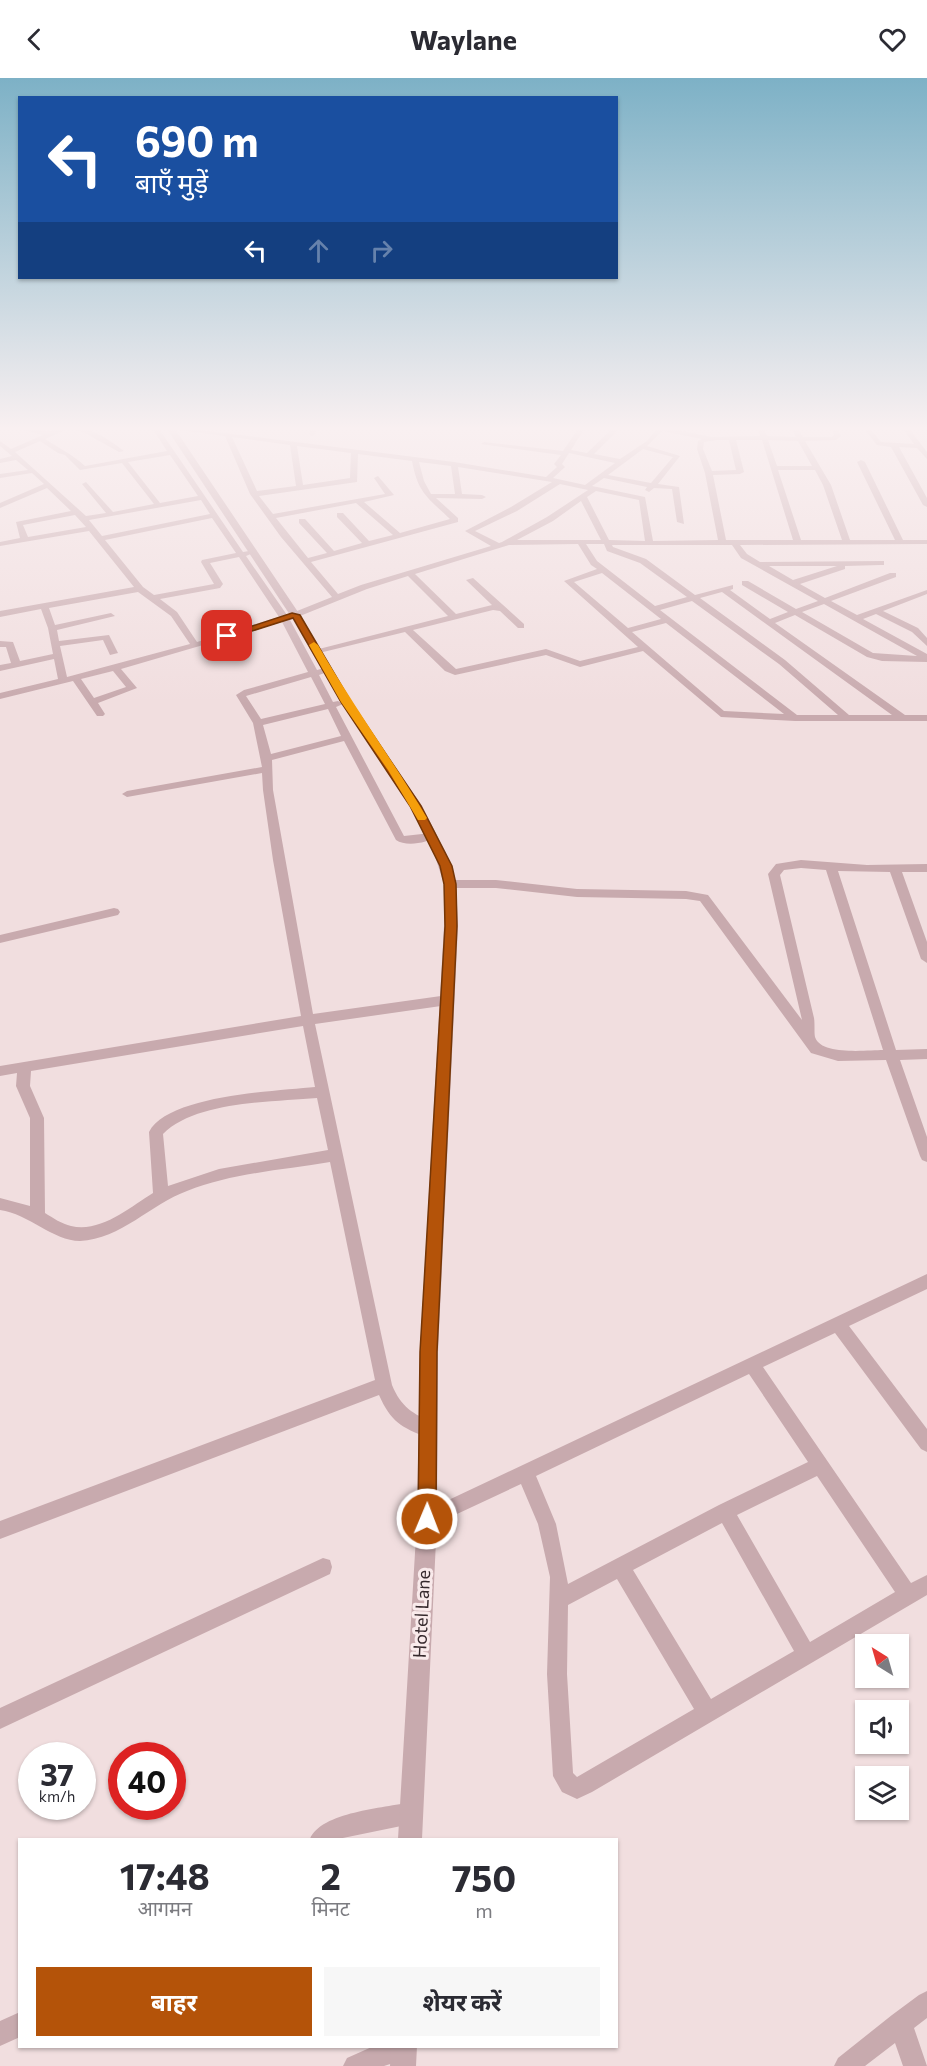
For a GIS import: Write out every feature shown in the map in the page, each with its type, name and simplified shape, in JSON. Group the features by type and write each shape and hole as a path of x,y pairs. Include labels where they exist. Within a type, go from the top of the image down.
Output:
{"street":[{"path":"25,540 19,524 60,519"},
{"path":"84,519 140,589 174,614 195,645"},
{"path":"100,539 197,519"},
{"path":"154,598 217,586 219,584 205,562 248,553 218,519"},
{"name":"Hotel Lane","path":"227,519 290,617 318,652 320,672 339,704 393,770 416,806 422,838 446,866 450,884 451,926 439,1000 443,1049 429,1352 417,1425 427,1519 410,1838"},
{"path":"272,519 336,597"},
{"path":"344,519 368,545"},
{"path":"379,519 399,536"},
{"path":"307,561 455,520 454,519"},
{"path":"494,519 469,531 501,545 579,541 926,544"},
{"path":"0,696 115,668 290,617 336,597 501,545 524,535 549,519"},
{"path":"594,519 613,551 643,561 782,662 848,719"},
{"path":"645,519 649,543"},
{"path":"717,519 722,542"},
{"path":"790,519 798,543"},
{"path":"838,519 847,542"},
{"path":"889,519 900,542"},
{"path":"302,521 332,554"},
{"path":"0,544 92,528"},
{"path":"579,541 586,554 603,570 795,718"},
{"path":"734,542 740,553 758,564 927,658"},
{"path":"793,583 855,563"},
{"path":"758,564 882,563"},
{"path":"603,570 568,581 721,714 795,718 927,718"},
{"path":"410,574 454,617"},
{"path":"769,622 893,575"},
{"path":"470,580 521,626"},
{"path":"654,609 749,581 796,613 877,658 927,658"},
{"path":"0,614 140,589"},
{"path":"723,589 901,717"},
{"path":"858,618 925,592"},
{"path":"44,607 52,628 63,681"},
{"path":"318,652 454,617 500,608"},
{"path":"876,610 915,630 927,644"},
{"path":"52,628 111,616"},
{"path":"290,617 320,672 242,694 258,723 267,764 279,860 308,1020 334,1155 384,1385 391,1405 398,1414 417,1425"},
{"path":"627,631 668,620"},
{"path":"407,629 448,669 455,672 546,652 554,652 571,663 580,664 645,648"},
{"path":"55,644 105,637 113,653"},
{"path":"0,644 10,644 15,664"},
{"path":"0,668 57,656"},
{"path":"92,702 132,688 115,668"},
{"path":"76,678 100,714"},
{"path":"258,723 339,704 348,737 400,838 404,841 422,838"},
{"path":"127,794 267,764 348,737"},
{"path":"809,1042 806,1010 774,874 780,867 788,865 927,868"},
{"path":"831,866 918,1136 927,1156"},
{"path":"895,869 927,959"},
{"path":"450,884 496,884 577,893 686,895 704,898 816,1049 838,1056 927,1054"},
{"path":"0,939 114,912"},
{"path":"0,1071 439,1000"},
{"path":"24,1067 22,1086 36,1113 38,1124 38,1215"},
{"path":"161,1195 156,1132 164,1122 208,1106 322,1092"},
{"path":"0,1204 26,1208 67,1232 89,1233 118,1224 161,1195 183,1186 222,1175 334,1155"},
{"path":"427,1519 927,1281"},
{"path":"837,1323 927,1443"},
{"path":"752,1365 908,1594"},
{"path":"0,1530 384,1385"},
{"path":"559,1599 725,1511 819,1466"},
{"path":"525,1473 553,1545 559,1577 557,1674 563,1776 569,1785 576,1788 585,1785 927,1584"},
{"path":"725,1511 807,1655"},
{"path":"0,1719 323,1567"},
{"path":"621,1568 708,1713"},
{"path":"322,1838 334,1829 411,1813"},
{"path":"846,2066 927,2003"},
{"path":"900,2023 915,2066"},
{"path":"0,2034 18,2025"}],"slow traffic":[{"path":"314,645 346,702 393,770 422,818"}],"route":[{"path":"227,636 295,615 346,702 416,806 446,866 450,884 451,926 429,1352 427,1519"}]}
